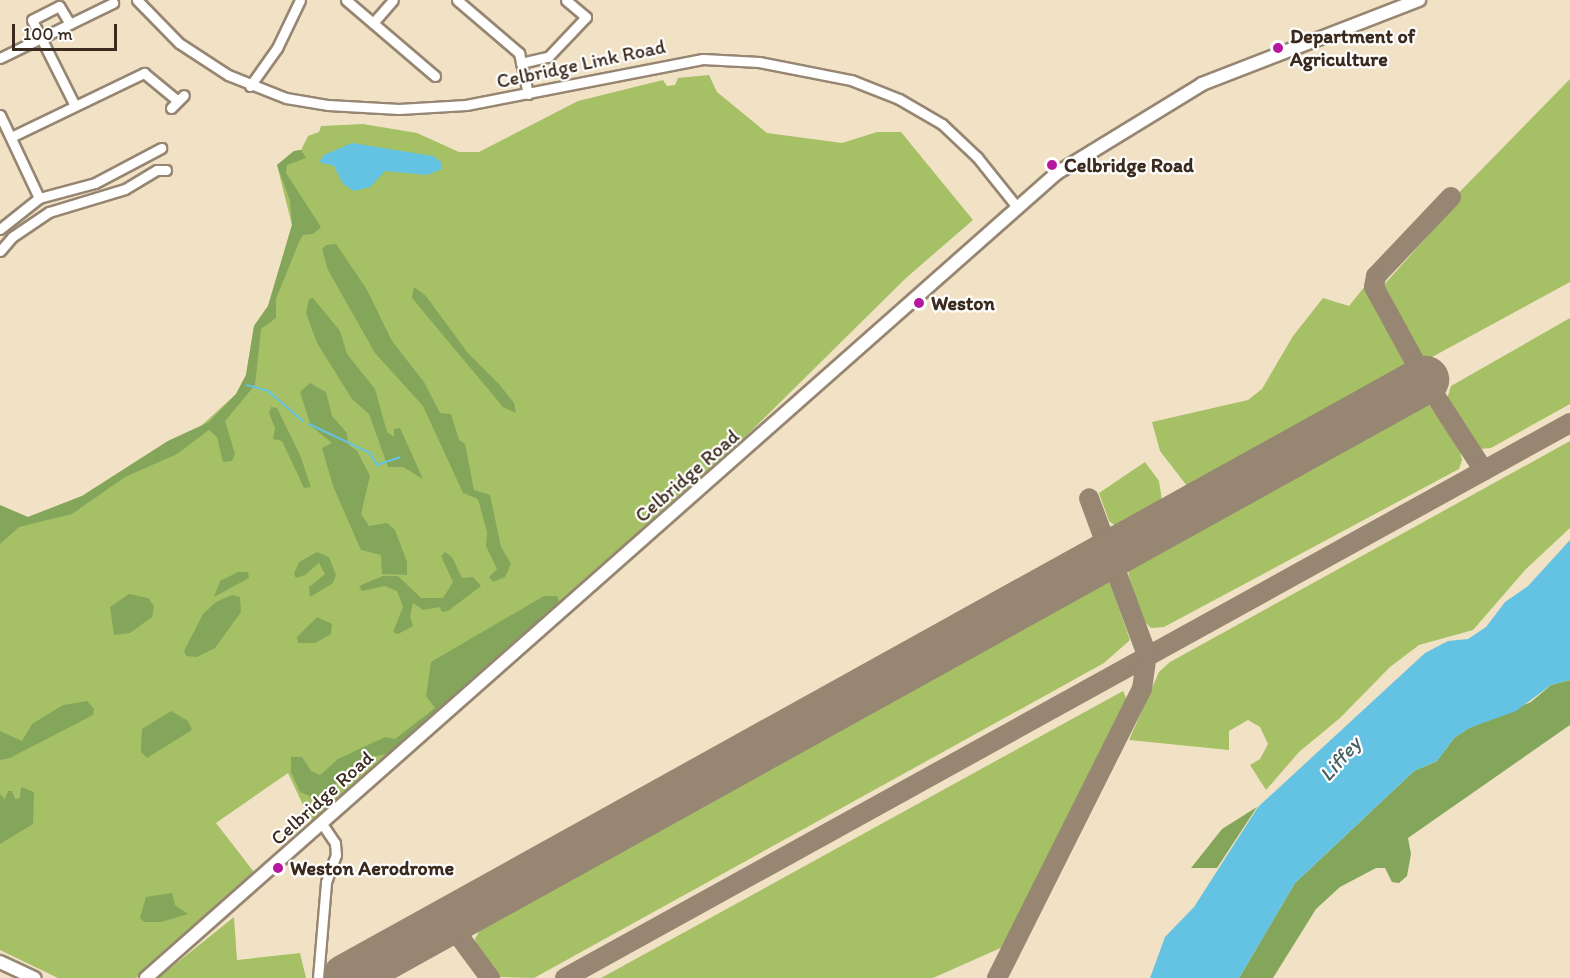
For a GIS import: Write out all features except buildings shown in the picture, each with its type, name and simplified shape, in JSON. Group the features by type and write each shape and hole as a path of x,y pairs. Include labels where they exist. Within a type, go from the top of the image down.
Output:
{"main road":[{"name":"Celbridge Road","path":"146,978 897,318 1017,207 1063,168 1202,84 1419,0"},
{"path":"0,962 35,978"}],"street":[{"name":"Celbridge Link Road","path":"137,0 195,55 250,86 308,102 382,108 448,107 528,94 703,59 759,62 842,78 899,99 942,124 977,157 1017,207"},
{"path":"250,86 277,48 300,0"},
{"path":"346,0 435,76"},
{"path":"373,23 393,0"},
{"path":"457,0 512,47 521,63 528,94"},
{"path":"521,63 548,57 586,17 566,0"},
{"path":"0,58 113,3"},
{"path":"70,24 60,6 32,20 75,106"},
{"path":"11,137 133,78 148,73 178,101"},
{"path":"0,115 39,198"},
{"path":"0,228 39,198 95,183 161,148"},
{"path":"0,251 12,237 49,212 125,189 157,170 166,170"},
{"path":"318,978 326,882 336,855 335,843 322,825"}],"green space":[{"path":"709,75 717,92 767,133 842,143 877,132 901,132 973,220 906,278 671,510 316,819 311,822 288,773 216,823 254,872 250,881 148,971 136,978 58,978 0,950 0,522 28,517 82,496 168,441 201,426 236,394 246,375 254,326 268,306 292,225 277,165 294,151 301,150 308,136 319,132 321,126 363,124 417,133 459,152 479,152 578,101 663,80 667,86 675,85 678,78"},
{"path":"1570,79 1570,282 1421,363 1383,299 1382,287 1441,221 1437,215"},
{"path":"301,150 306,158 287,165 286,173 321,227 313,234 303,235 299,242 276,299 276,318 261,329 255,385 225,421 235,454 232,461 223,462 217,437 209,430 177,454 125,477 72,514 19,527 0,544 0,505 28,517 82,496 168,441 209,422 236,394 246,375 254,326 268,306 292,225 290,201 277,165 294,151"},
{"path":"336,244 366,288 392,341 424,382 440,413 451,414 459,440 465,444 474,490 490,495 501,547 511,564 505,577 493,582 489,577 497,569 486,546 487,532 478,499 463,493 423,406 375,353 328,270 322,249 326,245"},
{"path":"1365,286 1409,359 1407,371 1194,487 1187,486 1160,451 1152,422 1248,400 1262,389 1293,336 1323,298 1349,306"},
{"path":"414,287 426,296 467,352 499,384 514,403 516,413 503,407 412,298"},
{"path":"313,298 340,331 347,354 375,389 387,432 394,437 394,429 400,428 423,479 403,467 388,467 369,414 352,399 317,343 306,313 309,299"},
{"path":"1570,318 1570,404 1491,448 1480,449 1447,399 1451,386"},
{"path":"310,383 326,392 332,416 347,433 348,444 357,451 370,476 361,514 369,526 387,523 395,530 407,562 407,575 382,574 381,555 361,550 333,486 322,448 332,443 311,426 300,392"},
{"path":"1428,404 1459,447 1462,460 1459,469 1164,627 1151,628 1142,619 1129,577 1128,568 1133,563"},
{"path":"271,407 277,408 300,455 311,487 304,488 282,441 273,439 275,428 269,413"},
{"path":"1570,441 1570,528 1526,569 1473,630 1419,645 1390,667 1340,718 1299,752 1266,790 1250,765 1260,759 1268,744 1260,727 1248,720 1229,731 1229,750 1129,740 1159,672 1170,662"},
{"path":"1145,462 1159,481 1163,507 1126,527 1117,527 1109,521 1099,493"},
{"path":"317,552 329,557 336,575 333,583 310,597 309,587 325,574 319,563 305,575 296,578 294,574 299,562"},
{"path":"445,552 452,557 462,578 473,577 481,586 448,611 442,612 440,607 423,610 413,603 410,616 413,626 398,634 393,632 403,607 397,591 385,586 362,591 359,586 383,576 398,576 421,598 443,598 453,582 441,556"},
{"path":"238,572 248,572 249,578 214,597 220,581"},
{"path":"1109,579 1130,640 1104,663 534,978 499,977 478,948 475,939 484,922 811,738"},
{"path":"129,594 148,598 154,606 152,617 130,633 114,635 110,607"},
{"path":"232,595 240,597 241,612 215,648 197,657 186,656 184,651 203,614 216,602"},
{"path":"544,596 557,596 561,607 393,753 371,757 316,799 300,792 291,772 291,757 302,757 311,771 320,775 338,759 385,737 395,739 435,708 426,696 431,662"},
{"path":"317,617 332,624 331,634 315,643 298,643 297,637"},
{"path":"1570,680 1570,725 1408,838 1411,854 1407,876 1399,883 1392,882 1385,868 1376,868 1340,887 1316,909 1273,978 1239,978 1295,883 1414,771 1437,761 1454,738 1469,728 1531,702 1551,685"},
{"path":"1123,691 1128,702 1005,946 933,978 601,978"},
{"path":"87,701 94,709 93,715 10,758 0,760 0,731 22,741 32,724 63,705"},
{"path":"171,711 188,721 192,730 147,758 141,752 142,729"},
{"path":"21,787 34,792 33,824 0,844 0,794 5,799 8,791 12,791 15,799 20,798"},
{"path":"1257,807 1217,868 1191,868 1222,829"},
{"path":"172,893 175,905 188,914 161,922 144,922 140,918 146,897"},
{"path":"234,917 237,960 300,953 306,978 158,978"}],"water":[{"path":"352,143 433,156 441,162 442,169 427,175 385,171 370,187 354,191 343,184 334,166 319,162 324,155"},
{"name":"Liffey","path":"1570,540 1570,680 1551,685 1516,711 1469,728 1454,738 1437,761 1414,771 1295,883 1239,978 1150,978 1165,937 1194,907 1258,807 1425,653 1448,641 1468,639 1486,627 1505,602 1528,586"}],"waterway":[{"path":"247,385 268,391 303,421"},
{"path":"309,424 370,453 377,465 400,457"}],"taxiway":[{"path":"1451,197 1376,276 1374,287 1425,380 1484,471"},
{"path":"565,978 1570,423"},
{"path":"997,978 1142,689 1147,655 1089,498"},
{"path":"448,921 490,978"},
{"path":"362,978 375,962"}],"runway":[{"path":"346,978 1425,380"}],"place":[{"name":"Department of Agriculture","path":"1278,48"},
{"name":"Celbridge Road","path":"1052,165"},
{"name":"Weston","path":"919,303"},
{"name":"Weston Aerodrome","path":"278,868"}]}
